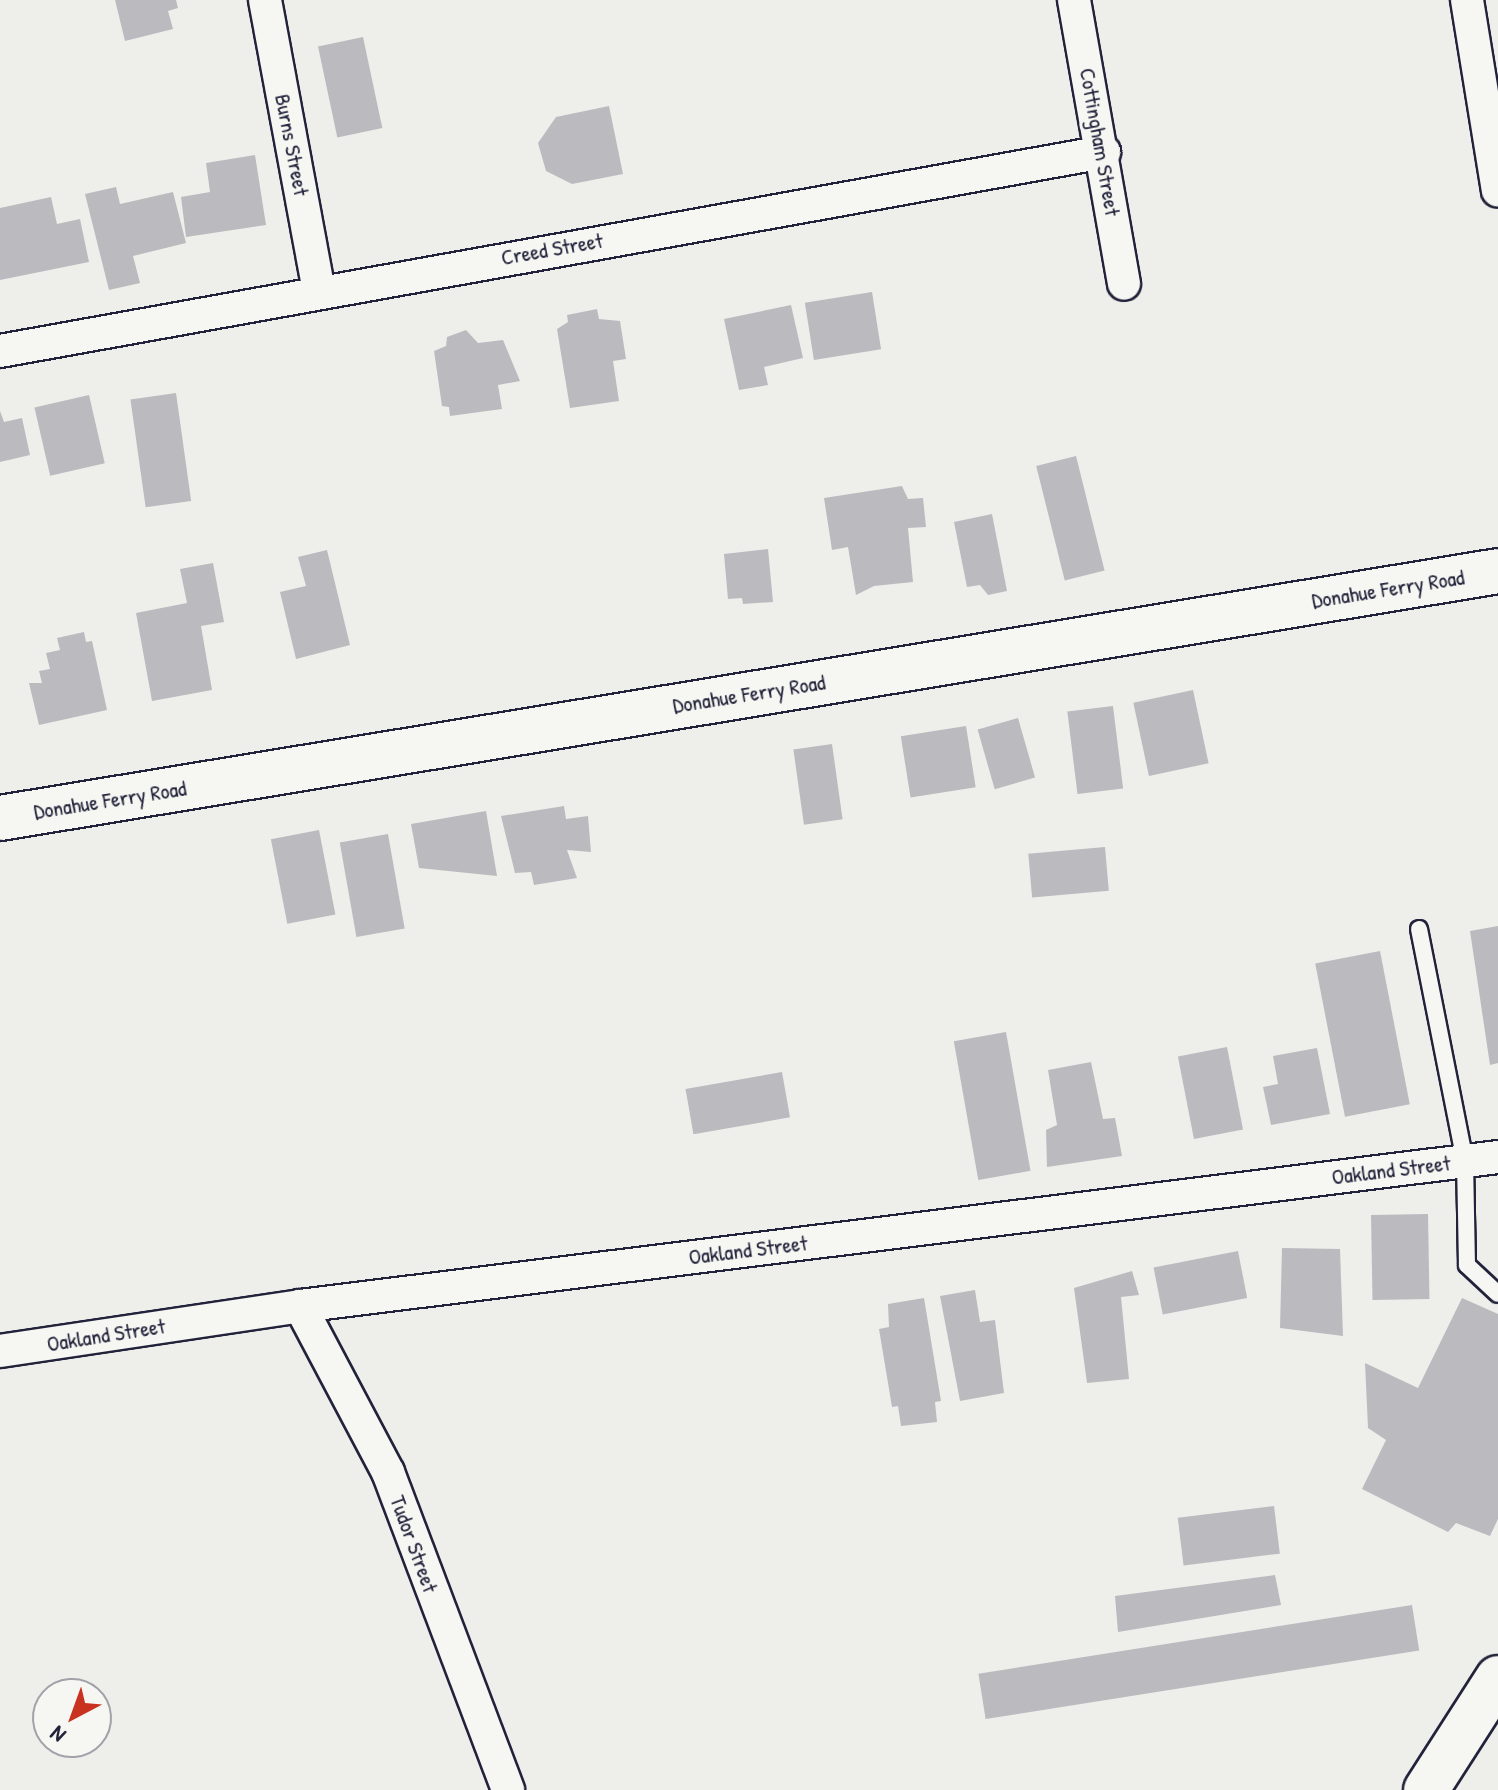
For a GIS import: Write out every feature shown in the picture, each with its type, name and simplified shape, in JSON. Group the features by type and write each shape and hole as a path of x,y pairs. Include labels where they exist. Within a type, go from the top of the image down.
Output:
{"main road":[{"name":"Donahue Ferry Road","path":"0,818 1498,571"},
{"path":"1426,1790 1498,1678"}],"street":[{"name":"Burns Street","path":"265,0 319,290"},
{"name":"Cottingham Street","path":"1074,0 1104,152 1124,284"},
{"path":"1467,0 1498,191"},
{"name":"Creed Street","path":"0,351 319,290 1104,152"},
{"name":"Oakland Street","path":"0,1351 300,1306 1498,1157"},
{"name":"Tudor Street","path":"300,1306 388,1472 508,1790"}],"lane":[{"path":"1419,929 1465,1161 1467,1265 1498,1294"}],"building":[{"path":"115,0 176,0 178,8 168,11 173,29 125,41"},
{"path":"363,37 382,128 337,138 318,47"},
{"path":"609,106 623,174 572,184 546,171 538,143 556,117"},
{"path":"255,155 266,225 186,237 181,197 210,192 206,163"},
{"path":"116,187 120,204 173,192 186,243 133,256 140,283 109,290 85,194"},
{"path":"51,197 57,224 80,219 89,262 0,280 0,208"},
{"path":"872,292 881,349 814,360 805,303"},
{"path":"791,305 803,358 764,367 768,385 739,390 724,319"},
{"path":"597,309 599,319 620,321 626,359 613,361 619,401 570,408 557,329 568,322 567,315"},
{"path":"466,330 478,343 503,340 520,381 498,385 502,409 450,416 449,407 442,406 434,351 446,346 447,337"},
{"path":"176,393 191,501 146,507 130,399"},
{"path":"89,395 105,463 50,476 34,408"},
{"path":"0,411 4,422 22,418 30,455 0,462"},
{"path":"1076,456 1105,570 1065,580 1036,466"},
{"path":"902,486 908,499 923,498 926,527 908,528 913,582 874,586 856,595 848,547 832,550 824,498"},
{"path":"992,514 1007,591 988,595 980,585 967,587 954,522"},
{"path":"768,549 773,602 743,604 742,598 728,599 724,554"},
{"path":"327,550 350,645 296,659 280,592 306,586 298,557"},
{"path":"213,563 224,622 201,626 212,690 152,701 136,613 187,603 180,569"},
{"path":"84,632 86,642 92,641 107,710 39,725 29,683 42,683 39,671 50,669 46,653 60,650 57,638"},
{"path":"1193,690 1209,763 1149,776 1133,703"},
{"path":"1113,706 1123,788 1077,794 1067,712"},
{"path":"1018,718 1035,778 995,789 978,730"},
{"path":"966,726 976,787 911,798 901,736"},
{"path":"832,744 843,819 804,825 793,749"},
{"path":"564,806 566,819 588,816 591,852 567,850 577,878 534,885 531,872 515,873 501,816"},
{"path":"486,811 497,876 419,868 411,824"},
{"path":"319,830 335,914 287,924 271,839"},
{"path":"388,834 405,929 356,937 340,843"},
{"path":"1105,847 1109,891 1032,898 1028,854"},
{"path":"1498,926 1498,1063 1490,1065 1470,931"},
{"path":"1380,951 1410,1104 1345,1117 1315,964"},
{"path":"1006,1032 1030,1171 978,1180 954,1041"},
{"path":"1227,1047 1243,1129 1194,1139 1178,1057"},
{"path":"1317,1048 1330,1114 1271,1125 1263,1087 1278,1084 1273,1056"},
{"path":"1091,1062 1103,1119 1115,1118 1122,1156 1047,1167 1046,1130 1057,1125 1048,1070"},
{"path":"782,1072 790,1117 693,1134 685,1089"},
{"path":"1428,1214 1429,1299 1372,1300 1371,1215"},
{"path":"1282,1248 1340,1249 1343,1336 1280,1328"},
{"path":"1238,1251 1247,1298 1163,1315 1154,1267"},
{"path":"1132,1271 1139,1295 1121,1297 1129,1379 1087,1383 1074,1288"},
{"path":"975,1290 980,1322 995,1320 1004,1393 960,1401 940,1296"},
{"path":"924,1298 941,1401 935,1402 937,1422 901,1426 898,1406 892,1407 879,1329 889,1327 888,1304"},
{"path":"1462,1298 1498,1314 1498,1519 1490,1536 1456,1523 1448,1532 1362,1489 1386,1440 1368,1428 1365,1363 1418,1388"},
{"path":"1274,1506 1280,1554 1184,1565 1178,1518"},
{"path":"1275,1575 1281,1605 1118,1632 1115,1596"},
{"path":"1412,1605 1419,1650 986,1719 978,1674"}]}
